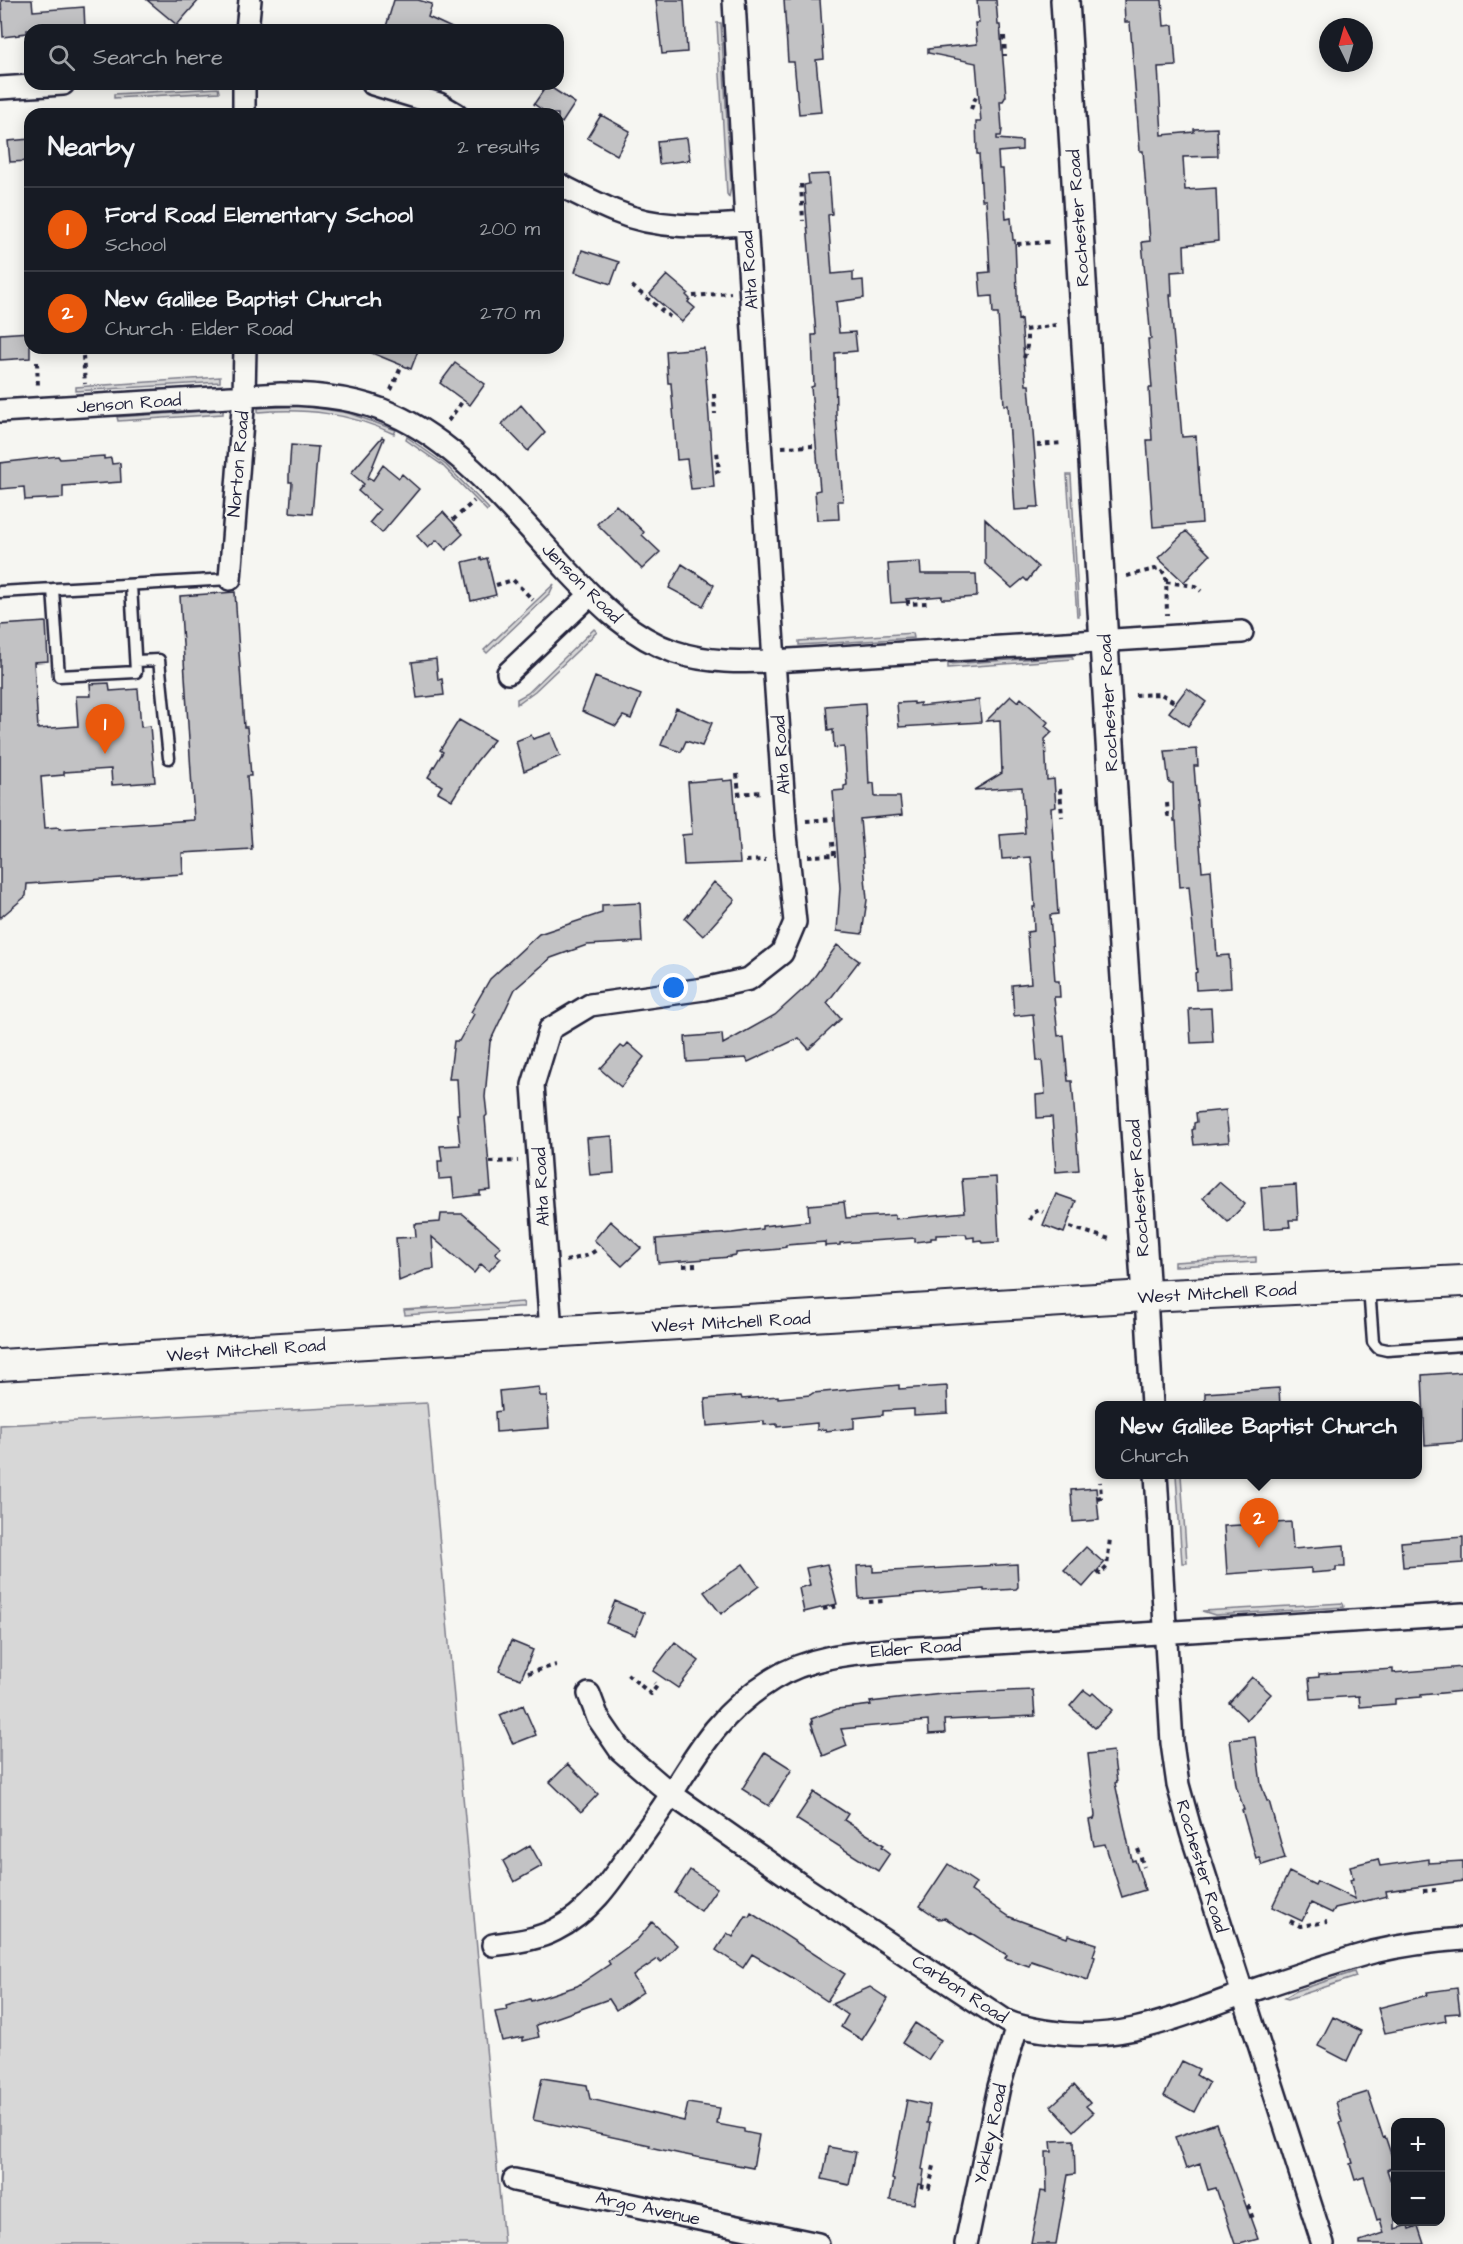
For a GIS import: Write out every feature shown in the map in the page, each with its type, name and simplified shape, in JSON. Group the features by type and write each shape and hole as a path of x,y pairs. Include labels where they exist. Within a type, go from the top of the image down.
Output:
{"main road":[{"name":"West Mitchell Road","path":"0,1365 551,1331 894,1313 1146,1296 1463,1281"}],"street":[{"path":"248,24 250,0"},
{"name":"Alta Road","path":"551,1331 533,1085 550,1029 590,1005 704,989 749,979 782,953 795,922 786,835 774,661 734,0"},
{"name":"Rochester Road","path":"1065,0 1152,1401"},
{"path":"0,88 24,86"},
{"path":"244,90 244,108"},
{"path":"393,90 446,108"},
{"path":"564,187 619,213 637,218 676,225 746,224"},
{"name":"Norton Road","path":"230,579 244,395 245,354"},
{"name":"Jenson Road","path":"0,411 244,395 297,394 327,396 374,407 408,422 433,437 459,458 590,595 630,628 650,641 676,652 715,661 774,661 1242,632"},
{"path":"507,674 590,595"},
{"name":"Rochester Road","path":"1156,1479 1172,1743 1178,1785 1198,1855 1323,2244"},
{"name":"Elder Road","path":"493,1945 537,1937 554,1931 583,1912 607,1887 671,1794 694,1755 731,1709 774,1678 824,1659 848,1653 900,1649 1463,1614"},
{"name":"Carbon Road","path":"589,1694 598,1718 620,1750 671,1794 798,1882 1006,2021 1017,2026 1084,2036 1126,2032 1167,2021 1373,1952 1463,1938"},
{"name":"Yokley Road","path":"966,2244 999,2087 1017,2026"},
{"name":"Argo Avenue","path":"514,2180 818,2244"}],"lane":[{"path":"0,592 230,579"},
{"path":"53,589 59,676 136,672 131,585"},
{"path":"136,661 159,660 169,758"},
{"path":"1369,1285 1373,1342 1378,1348 1387,1350 1463,1345"}],"path":[{"path":"1004,36 1005,56"},
{"path":"971,109 977,94"},
{"path":"801,184 803,221"},
{"path":"1017,244 1050,243"},
{"path":"632,286 670,317"},
{"path":"693,296 731,293"},
{"path":"1024,358 1027,346 1026,330 1056,326"},
{"path":"82,356 85,384"},
{"path":"37,362 39,387"},
{"path":"392,390 401,367"},
{"path":"714,394 715,414"},
{"path":"448,421 462,402"},
{"path":"1037,445 1063,443"},
{"path":"782,447 813,446"},
{"path":"715,472 719,471 717,451"},
{"path":"453,520 474,501"},
{"path":"1127,576 1159,568 1166,575 1167,615"},
{"path":"496,585 513,580 533,600"},
{"path":"1166,582 1195,586 1201,591"},
{"path":"908,600 908,604 928,603"},
{"path":"1135,695 1161,694 1174,702"},
{"path":"737,774 738,794 762,792"},
{"path":"1060,789 1062,817"},
{"path":"1167,803 1168,815 1173,814"},
{"path":"806,821 834,819"},
{"path":"808,856 835,855 833,842"},
{"path":"746,861 766,860"},
{"path":"490,1162 518,1161"},
{"path":"1030,1220 1033,1213 1039,1210 1043,1212"},
{"path":"1070,1227 1113,1240"},
{"path":"566,1261 589,1255 599,1248"},
{"path":"683,1266 696,1265"},
{"path":"1097,1498 1101,1497 1100,1482"},
{"path":"1097,1571 1100,1574 1107,1567 1110,1538"},
{"path":"869,1602 884,1601"},
{"path":"823,1609 838,1606"},
{"path":"528,1673 556,1665"},
{"path":"627,1674 651,1694 657,1686 654,1683"},
{"path":"1138,1850 1144,1868"},
{"path":"1423,1891 1437,1890"},
{"path":"1290,1921 1300,1926 1327,1922"},
{"path":"920,2186 929,2188 934,2166"},
{"path":"1248,2205 1254,2222"}],"shaded area":[{"path":"717,23 721,23 731,187 729,197 727,194"},
{"path":"183,90 218,90 219,92 114,98 114,94"},
{"path":"220,377 220,382 76,391 76,387"},
{"path":"304,406 348,413 396,430 394,434 361,421 328,414 293,411 258,412 258,408"},
{"path":"220,410 223,414 118,421 117,417"},
{"path":"407,437 446,465 489,509 487,511 442,465 406,440"},
{"path":"1067,475 1071,475 1079,616 1077,616"},
{"path":"554,584 550,593 487,653 484,650"},
{"path":"594,629 597,632 535,691 517,704 517,699 528,693"},
{"path":"913,633 914,638 799,645 799,641"},
{"path":"1072,656 1073,659 948,668 948,664"},
{"path":"1256,1257 1256,1262 1174,1266 1174,1262"},
{"path":"523,1302 524,1307 405,1315 404,1310"},
{"path":"427,1403 504,2244 0,2244 0,1425"},
{"path":"1176,1479 1181,1479 1187,1563 1182,1563"},
{"path":"1343,1603 1344,1607 1215,1615 1202,1611"},
{"path":"1354,1972 1356,1977 1288,1999 1284,1998 1296,1991"}],"building":[{"path":"1,0 32,0 33,11 84,7 85,24 24,24 24,33 3,37"},
{"path":"147,0 199,0 176,24"},
{"path":"394,0 418,0 432,4 428,17 443,24 387,24"},
{"path":"656,0 684,0 687,52 662,54"},
{"path":"784,0 820,0 824,59 816,60 821,112 799,114 794,62 788,62"},
{"path":"977,0 996,0 998,25 1000,25 1006,96 1003,101 1000,101 1002,130 1001,136 997,136 997,139 1022,141 1022,150 998,152 999,169 1003,169 1006,219 1011,218 1013,240 1015,240 1018,320 1021,319 1026,385 1029,385 1039,507 1029,509 1015,510 1008,405 1004,405 998,314 993,314 992,296 981,297 979,273 990,272 986,200 982,200 979,154 977,154 976,122 981,122 976,63 928,53 928,49 977,44 975,23 979,23"},
{"path":"1124,0 1162,0 1164,26 1173,25 1176,66 1158,67 1162,135 1194,132 1194,129 1217,128 1218,156 1183,157 1185,190 1216,188 1218,241 1184,245 1185,271 1171,272 1172,295 1170,295 1182,437 1196,436 1202,523 1153,527 1147,440 1152,440 1149,388 1152,388 1148,339 1151,339 1142,242 1150,241 1130,22 1125,22"},
{"path":"544,90 555,90 575,103 564,120 564,108 540,108 534,104"},
{"path":"601,115 630,131 617,155 587,138"},
{"path":"687,138 690,160 659,164 657,141"},
{"path":"24,140 24,161 10,162 8,141"},
{"path":"829,174 832,214 828,215 832,274 853,272 853,281 863,280 864,298 836,302 839,333 855,332 857,351 835,353 836,415 843,501 838,501 839,519 817,520 815,491 820,490 811,387 814,386 812,335 816,335 804,185 809,184 808,175"},
{"path":"582,250 619,262 611,284 575,272"},
{"path":"667,275 688,293 686,295 690,299 688,302 695,308 682,322 650,294"},
{"path":"24,332 24,354 30,354 30,358 0,360 0,334"},
{"path":"704,348 714,487 691,489 687,459 677,460 666,351"},
{"path":"375,354 417,354 411,369"},
{"path":"455,363 485,384 470,405 440,383"},
{"path":"521,405 545,433 528,451 502,424"},
{"path":"382,437 384,438 367,480 369,478 373,480 383,465 399,478 402,474 419,489 382,533 370,522 380,510 358,491 364,484 351,473"},
{"path":"291,445 318,447 312,514 290,512"},
{"path":"58,456 60,459 104,456 104,459 111,458 112,464 120,463 121,482 63,486 63,498 25,500 24,487 0,489 0,463"},
{"path":"616,505 644,532 642,535 660,552 642,569 597,524"},
{"path":"443,512 463,534 446,550 437,540 428,548 417,536"},
{"path":"985,519 1038,567 1027,581 1024,578 1012,588 985,564"},
{"path":"1186,531 1210,555 1184,582 1158,558"},
{"path":"481,558 481,560 487,558 496,595 471,601 463,562"},
{"path":"920,562 921,574 976,574 976,597 942,599 942,596 906,599 907,602 891,603 888,564"},
{"path":"682,564 714,585 703,606 669,588"},
{"path":"235,592 244,727 247,727 251,776 247,776 252,849 182,853 183,874 27,884 26,896 0,918 0,625 46,622 48,661 34,662 38,729 78,726 76,696 91,696 90,684 109,683 110,691 138,689 141,727 150,726 155,782 112,785 111,769 64,772 64,775 41,777 45,828 194,820 180,596"},
{"path":"436,659 438,680 442,679 444,695 417,698 412,662"},
{"path":"595,677 641,695 631,719 623,716 616,726 582,711"},
{"path":"1187,688 1206,702 1188,726 1169,712"},
{"path":"1011,696 1018,702 1021,698 1048,722 1045,726 1052,732 1045,739 1047,780 1054,779 1056,807 1051,808 1058,914 1050,915 1055,981 1059,981 1060,997 1054,997 1058,1036 1064,1035 1068,1081 1072,1081 1079,1170 1056,1172 1052,1117 1037,1118 1036,1095 1045,1094 1042,1061 1037,1061 1033,1014 1014,1016 1012,985 1031,983 1027,932 1034,931 1032,864 1031,857 1002,859 1000,835 1025,833 1022,787 974,790 1002,773 1000,720 986,721"},
{"path":"979,700 981,722 899,727 897,703 914,702 914,704 920,703 920,706"},
{"path":"865,703 869,784 874,783 875,797 900,797 902,815 860,819 867,900 862,934 837,931 840,888 833,791 844,790 844,786 847,785 844,747 834,748 833,730 828,731 826,706"},
{"path":"676,708 712,723 702,746 686,741 681,752 661,745"},
{"path":"459,720 494,740 476,762 452,800 438,792 442,786 428,777 443,752 440,750"},
{"path":"551,733 560,756 524,771 516,741 531,735 533,739"},
{"path":"1197,749 1198,766 1194,766 1202,871 1211,870 1217,956 1229,955 1231,988 1196,990 1195,973 1197,972 1189,886 1180,887 1173,783 1169,783 1165,751"},
{"path":"723,779 723,781 733,780 740,863 684,865 682,835 692,834 688,782"},
{"path":"714,882 735,900 703,936 685,919"},
{"path":"640,903 642,942 587,945 551,958 515,989 490,1042 485,1097 487,1115 485,1117 491,1190 480,1191 480,1195 454,1198 452,1178 439,1179 438,1161 442,1161 440,1146 460,1145 457,1079 449,1079 454,1041 459,1041 474,1014 471,1012 490,979 539,934 602,913 602,905"},
{"path":"837,945 859,961 827,1003 841,1019 809,1049 799,1038 748,1062 746,1058 687,1062 685,1037 722,1034 723,1044 775,1015 810,983"},
{"path":"1211,1008 1213,1042 1191,1043 1189,1009"},
{"path":"628,1043 644,1057 621,1087 600,1069 621,1046 624,1048"},
{"path":"1226,1110 1229,1142 1194,1145 1192,1130 1194,1123 1197,1122 1196,1113"},
{"path":"612,1136 614,1173 590,1175 587,1138"},
{"path":"996,1177 999,1242 982,1243 981,1240 974,1241 974,1237 967,1238 966,1234 936,1235 936,1238 931,1238 931,1240 915,1242 915,1238 825,1246 825,1242 786,1245 780,1249 736,1253 730,1257 658,1263 656,1239 732,1233 762,1229 762,1226 809,1221 808,1205 844,1202 846,1218 895,1215 895,1219 965,1212 962,1179"},
{"path":"1219,1182 1245,1204 1228,1222 1203,1198"},
{"path":"1296,1185 1298,1220 1289,1220 1290,1227 1264,1229 1261,1187"},
{"path":"1056,1194 1076,1201 1064,1233 1043,1225"},
{"path":"441,1214 463,1214 501,1247 495,1253 501,1258 489,1271 481,1264 474,1273 432,1237 434,1269 399,1281 396,1238 416,1237 415,1224 440,1222"},
{"path":"610,1221 641,1248 622,1266 594,1240"},
{"path":"1463,1372 1463,1442 1425,1445 1422,1375"},
{"path":"899,1385 899,1389 947,1386 948,1413 914,1415 914,1409 883,1411 883,1415 854,1418 854,1428 826,1431 826,1429 817,1430 817,1423 777,1427 777,1424 764,1425 764,1421 707,1426 705,1399 741,1396 742,1399 778,1396 778,1398"},
{"path":"539,1387 540,1396 547,1396 549,1428 496,1432 495,1412 501,1411 499,1391"},
{"path":"1279,1388 1280,1401 1205,1401 1205,1393"},
{"path":"1096,1488 1099,1520 1073,1522 1071,1490"},
{"path":"1291,1522 1293,1549 1344,1545 1345,1567 1336,1567 1336,1571 1311,1573 1311,1568 1227,1574 1224,1526"},
{"path":"1463,1537 1463,1563 1403,1567 1401,1542"},
{"path":"1086,1547 1104,1563 1083,1587 1064,1570"},
{"path":"743,1564 759,1586 721,1614 704,1592"},
{"path":"827,1564 837,1604 804,1612 799,1588 810,1585 806,1568"},
{"path":"1017,1564 1018,1587 1016,1589 984,1591 984,1589 859,1599 857,1566 873,1565 873,1572"},
{"path":"615,1601 644,1613 635,1635 606,1623"},
{"path":"511,1641 533,1650 521,1679 499,1671"},
{"path":"675,1642 699,1661 678,1688 653,1671"},
{"path":"1463,1667 1463,1691 1395,1699 1395,1704 1360,1707 1359,1696 1311,1699 1309,1678 1319,1677 1319,1674 1393,1669 1393,1673"},
{"path":"1252,1677 1271,1694 1247,1720 1229,1703"},
{"path":"1033,1690 1035,1716 944,1720 945,1733 929,1734 928,1721 841,1729 847,1746 823,1756 811,1723 813,1723 811,1719 837,1709 871,1705 870,1702 942,1694"},
{"path":"1084,1690 1091,1695 1093,1693 1112,1710 1095,1728 1070,1706"},
{"path":"523,1705 536,1735 513,1744 500,1715"},
{"path":"1255,1737 1261,1784 1267,1801 1269,1801 1285,1858 1262,1865 1259,1857 1256,1858 1242,1810 1244,1810 1236,1785 1230,1740"},
{"path":"1113,1751 1117,1782 1115,1783 1132,1861 1135,1860 1145,1890 1122,1897 1105,1844 1094,1846 1089,1820 1094,1819 1095,1816 1088,1754"},
{"path":"765,1752 792,1769 769,1806 742,1789"},
{"path":"568,1764 598,1794 581,1812 550,1782"},
{"path":"814,1792 848,1814 844,1820 884,1845 882,1847 890,1853 878,1871 796,1819"},
{"path":"530,1845 542,1866 514,1882 503,1861"},
{"path":"1378,1859 1380,1866 1429,1859 1429,1863 1463,1861 1463,1881 1386,1891 1387,1896 1335,1908 1332,1913 1311,1903 1302,1921 1272,1907 1289,1872 1315,1885 1317,1881 1355,1899 1350,1880 1353,1879 1350,1866"},
{"path":"948,1864 976,1883 971,1891 1010,1917 1067,1938 1068,1935 1097,1944 1088,1980 1031,1961 1029,1966 1005,1958 1007,1955 945,1918 939,1919 920,1906"},
{"path":"690,1870 717,1888 701,1911 675,1893"},
{"path":"751,1913 845,1974 827,2001 752,1954 743,1968 716,1950 727,1933 733,1937 746,1916 749,1917"},
{"path":"652,1922 677,1945 661,1962 658,1959 633,1976 643,1992 616,2010 609,1999 536,2025 539,2037 523,2041 523,2037 502,2041 495,2012 507,2010 506,2006 530,1999 531,2001 577,1986 610,1964 608,1961 637,1940"},
{"path":"870,1987 888,1999 862,2040 841,2027 848,2015 832,2004"},
{"path":"1457,1988 1460,2013 1445,2014 1446,2021 1385,2033 1378,2008 1428,1995 1427,1992"},
{"path":"1333,2017 1361,2031 1347,2061 1318,2046"},
{"path":"915,2023 941,2040 928,2060 902,2043"},
{"path":"1182,2061 1199,2069 1196,2075 1209,2083 1194,2112 1164,2096"},
{"path":"542,2078 587,2085 590,2099 684,2121 688,2103 720,2108 717,2124 744,2129 744,2132 759,2135 753,2168 533,2120"},
{"path":"1074,2085 1090,2103 1086,2106 1093,2113 1074,2131 1051,2106"},
{"path":"1368,2092 1391,2154 1391,2168 1387,2170 1391,2182 1391,2226 1395,2226 1395,2229 1408,2226 1409,2229 1418,2226 1424,2244 1360,2244 1360,2241 1384,2233 1380,2219 1377,2220 1364,2177 1355,2180 1350,2164 1353,2163 1336,2102"},
{"path":"907,2100 930,2105 922,2185 918,2184 914,2204 890,2200"},
{"path":"1216,2123 1258,2239 1235,2244 1216,2188 1208,2190 1200,2164 1186,2169 1175,2137"},
{"path":"1074,2140 1075,2174 1068,2175 1056,2244 1031,2244 1041,2191 1047,2192 1046,2152 1052,2152 1051,2141"},
{"path":"829,2147 856,2152 849,2185 822,2179"}],"place":[{"name":"Ford Road Elementary School","path":"105,754"},
{"name":"New Galilee Baptist Church","path":"1259,1548"}]}
